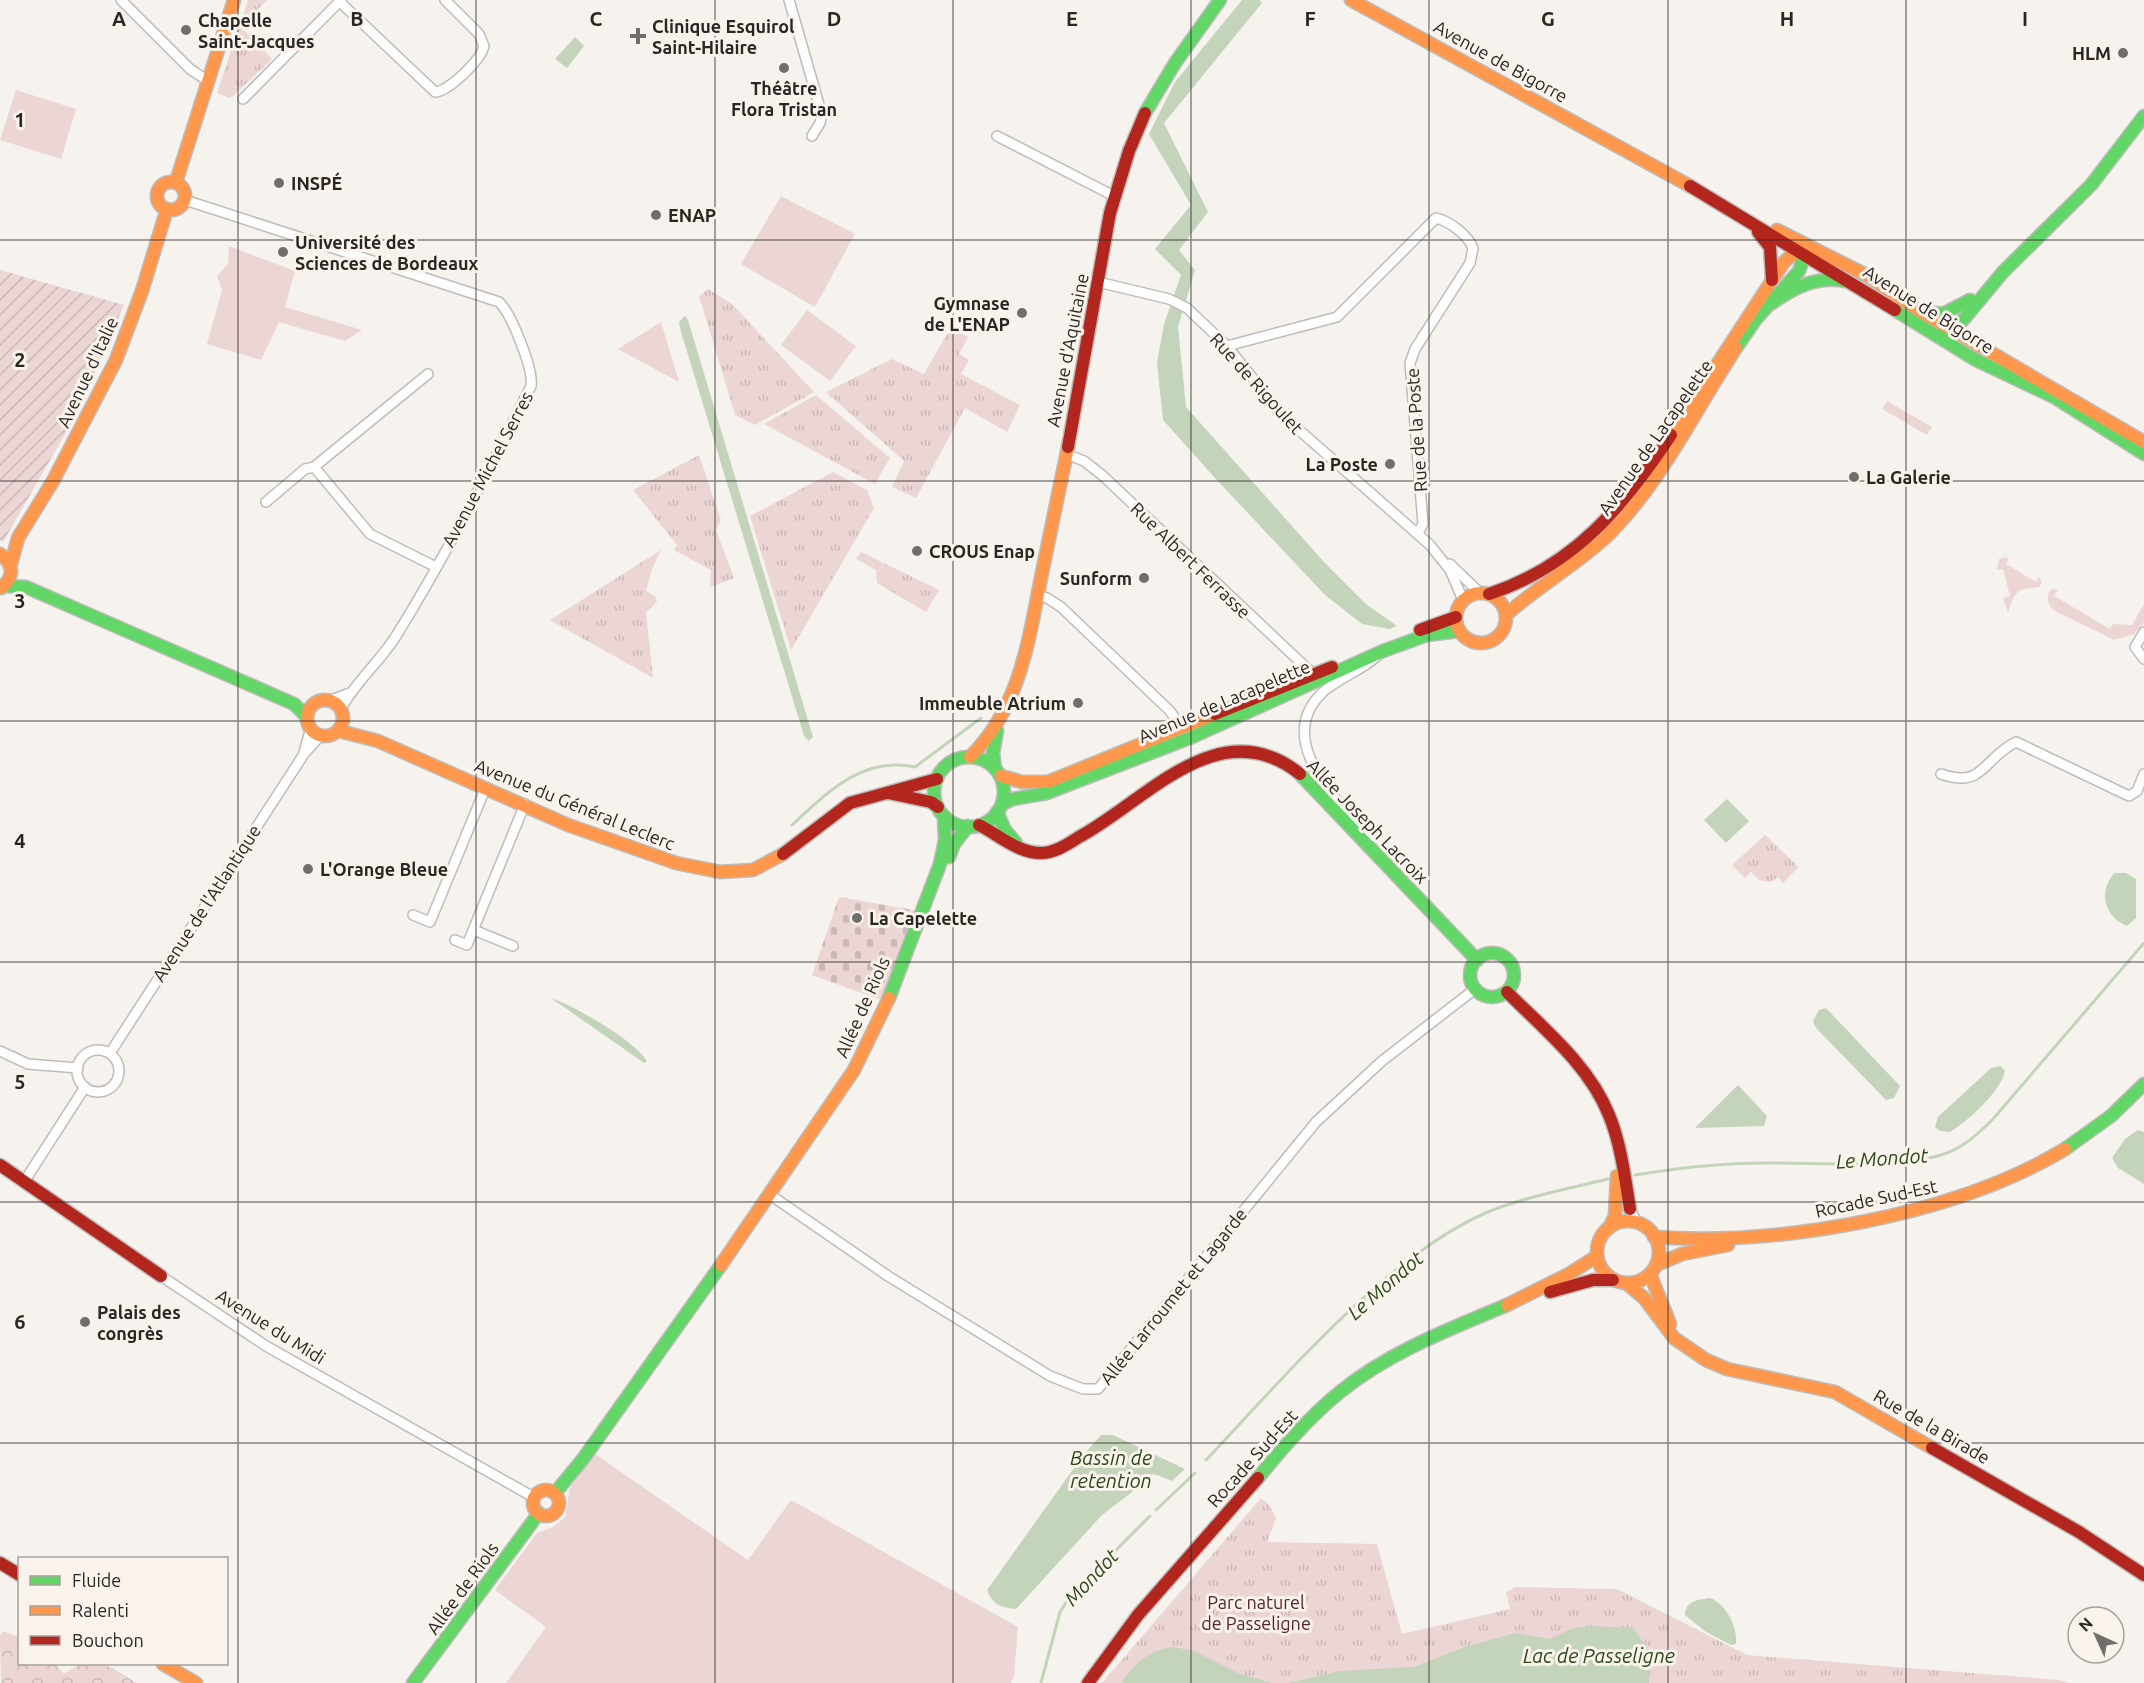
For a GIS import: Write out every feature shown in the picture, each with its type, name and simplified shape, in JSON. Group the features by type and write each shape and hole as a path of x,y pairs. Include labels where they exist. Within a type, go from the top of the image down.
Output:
{"street":[{"path":"121,0 190,69 208,81"},
{"path":"176,182 234,0"},
{"path":"243,99 341,1 435,92 446,90 479,57 484,46 479,34 445,0"},
{"path":"789,0 822,115 812,136"},
{"name":"Avenue d'Aquitaine","path":"998,772 993,753 997,727 1024,659 1066,454 1114,196 1127,153 1154,94 1165,74 1220,0"},
{"name":"Avenue de Bigorre","path":"1350,0 1670,175 1799,249 1858,286 2016,368 2030,373 2144,442"},
{"path":"1946,331 1955,328 2003,272 2091,185 2144,116"},
{"path":"997,136 1114,196"},
{"path":"1670,175 1682,188 1757,231 1765,239 1772,258 1772,280"},
{"path":"167,182 176,182 185,191 185,200 176,209 167,209 160,204 158,192 167,182"},
{"name":"Avenue Michel Serres","path":"185,200 494,300 505,309 532,374 531,386 436,567 396,637 350,693 342,713"},
{"name":"Avenue d'Italie","path":"2,588 11,569 17,541 53,481 109,376 142,291 167,209"},
{"name":"Rue de la Poste","path":"1227,346 1337,317 1436,218 1446,221 1467,239 1473,248 1470,263 1415,349 1410,363 1423,524 1418,533"},
{"name":"Avenue de Bigorre","path":"1799,249 1868,276 1946,331 1993,370 2054,397 2144,454"},
{"name":"Avenue de Lacapelette","path":"1463,600 1516,585 1570,552 1608,520 1658,454 1784,262 1799,249"},
{"name":"Avenue de Lacapelette","path":"1000,808 1013,799 1047,793 1192,736 1383,651 1427,635 1459,631 1472,642 1489,642 1502,632 1506,615 1548,580 1602,541 1619,523 1685,430 1752,326 1799,271 1799,249"},
{"path":"1946,331 1970,300 2003,272"},
{"path":"1772,303 1798,285 1821,279 1835,279 1858,286"},
{"name":"Rue de Rigoulet","path":"1098,282 1169,299 1187,308 1227,346 1282,415 1418,533 1439,555 1450,570 1463,600"},
{"path":"1916,310 1942,314 1970,300"},
{"path":"1965,315 1974,337 2030,373"},
{"path":"266,502 305,469 314,467 428,374"},
{"name":"Rue Albert Ferrasse","path":"1066,454 1084,461 1102,475 1312,673"},
{"path":"314,467 370,534 436,567"},
{"name":"Avenue d'Italie","path":"0,552 17,541"},
{"path":"0,552 26,587"},
{"path":"1439,555 1485,593 1500,602 1506,615"},
{"path":"2,588 26,587 294,704 331,700 350,693"},
{"path":"1037,595 1047,598 1070,615 1170,711 1182,729"},
{"path":"1459,631 1456,617 1463,600"},
{"name":"Avenue de Lacapelette","path":"998,772 1022,782 1048,782 1182,729 1312,673 1456,617"},
{"path":"2144,632 2135,647 2144,659"},
{"path":"1381,858 1372,841 1317,772 1306,751 1304,735 1309,710 1320,694 1347,674 1369,664 1383,651"},
{"path":"294,704 313,727 329,735 339,730 342,713 331,700"},
{"path":"313,727 314,703"},
{"name":"Avenue du Général Leclerc","path":"342,713 377,741"},
{"name":"Avenue de l'Atlantique","path":"110,1053 304,754 313,727"},
{"name":"Avenue d'Aquitaine","path":"970,757 981,749 997,727"},
{"name":"Avenue du Général Leclerc","path":"339,730 377,741 668,862 719,872 753,870 779,856 817,830 848,804 860,798 918,787 937,779"},
{"path":"1941,774 1964,780 1979,772 2007,746 2019,742 2126,795 2137,792 2144,774"},
{"name":"Allée Joseph Lacroix","path":"1022,851 1045,852 1064,845 1108,822 1167,776 1186,765 1210,756 1236,752 1277,760 1300,774 1477,960"},
{"path":"970,757 988,762 998,772 1004,795 1000,808 1005,830 1022,851 974,826 951,821 941,811 935,797 937,779 950,762 970,757"},
{"path":"413,915 430,922 486,787"},
{"name":"Avenue du Général Leclerc","path":"887,793 931,802 941,811"},
{"path":"455,940 467,945 525,804"},
{"path":"974,826 1000,808"},
{"name":"Allée de Riols","path":"555,1493 761,1210 769,1194 842,1089 873,1035 943,852 947,829 941,811"},
{"name":"Allée de Riols","path":"769,1194 840,1100 868,1054 894,998 954,844 974,826"},
{"path":"474,930 513,946"},
{"path":"1489,954 1496,954 1508,960 1514,980 1507,992 1501,996 1487,997 1475,989 1470,977 1477,960 1489,954"},
{"name":"Allée Larroumet et Lagarde","path":"769,1194 888,1276 1050,1376 1083,1389 1098,1389 1316,1122 1382,1061 1475,989"},
{"path":"1507,992 1587,1077 1599,1094 1614,1130 1630,1209 1637,1223 1654,1237 1658,1256 1653,1269 1642,1279 1620,1281 1600,1265 1597,1256 1602,1236 1615,1216 1617,1194 1614,1130"},
{"path":"96,1050 110,1053 119,1069 117,1081 102,1091 85,1087 79,1079 78,1068 84,1056 96,1050"},
{"path":"0,1051 28,1064 78,1068"},
{"name":"Rocade Sud-Est","path":"1653,1269 1685,1252 1912,1212 1973,1194 2026,1173 2077,1143 2124,1105 2144,1084"},
{"path":"24,1182 85,1087"},
{"name":"Avenue du Midi","path":"0,1165 266,1346 535,1498"},
{"path":"1609,1228 1627,1221 1637,1223"},
{"name":"Rocade Sud-Est","path":"1654,1237 1682,1240 1795,1232"},
{"name":"Rocade Sud-Est","path":"1088,1683 1150,1600 1323,1407 1359,1378 1424,1342 1563,1278 1597,1256"},
{"name":"Rue de la Birade","path":"1653,1269 1665,1316 1687,1347"},
{"name":"Rocade Sud-Est","path":"1489,1312 1567,1286 1593,1280 1620,1281"},
{"name":"Rue de la Birade","path":"1620,1281 1644,1298 1664,1326 1687,1347 1727,1370 1835,1392 2079,1532 2144,1575"},
{"path":"544,1490 555,1493 559,1501 555,1512 547,1516 539,1513 534,1506 535,1498 544,1490"},
{"name":"Allée de Riols","path":"413,1683 431,1663 539,1513"},
{"path":"0,1563 18,1574"},
{"path":"0,1568 18,1579"},
{"path":"419,1683 431,1663"},
{"path":"165,1665 196,1683"},
{"path":"172,1665 204,1683"}],"green space":[{"path":"248,0 267,0 241,27 272,59 231,98 217,93"},
{"path":"16,90 76,109 61,159 0,140"},
{"path":"781,196 855,234 815,307 741,264"},
{"path":"229,246 295,271 285,307 362,330 345,341 279,322 261,360 207,344 222,290 217,276 228,264"},
{"path":"0,270 124,305 76,415 3,542 0,540"},
{"path":"708,289 732,304 814,392 755,425 735,415 699,296"},
{"path":"807,310 856,346 830,381 781,345"},
{"path":"661,322 679,382 618,349"},
{"path":"951,327 968,337 959,354 969,360 961,374 1020,405 1007,432 965,408 916,498 892,487 904,461 826,392 892,359 924,374"},
{"path":"816,395 890,458 875,484 764,424"},
{"path":"1887,401 1932,427 1927,435 1882,409"},
{"path":"699,455 721,520 716,530 734,578 710,587 711,570 674,550 677,545 633,490"},
{"path":"833,472 867,490 874,508 791,650 750,516"},
{"path":"661,550 652,569 646,591 655,596 657,602 646,612 653,678 550,620"},
{"path":"861,552 939,590 926,612 877,583 876,570 856,559"},
{"path":"2006,557 2009,559 2006,564 2036,582 2039,577 2042,582 2039,587 2018,592 2008,613 2003,598 2010,596 2003,569 1997,570 1999,559"},
{"path":"2050,590 2058,590 2054,596 2110,629 2113,624 2132,625 2144,604 2144,623 2134,634 2114,640 2053,610 2048,598"},
{"path":"1765,835 1799,867 1783,883 1778,877 1771,882 1759,880 1751,872 1745,878 1732,865"},
{"path":"839,897 913,910 915,915 881,1000 812,975"},
{"path":"595,1454 748,1560 791,1500 1018,1627 1014,1677 1011,1683 506,1683 546,1627 495,1590 537,1533 553,1527 565,1517 570,1488"},
{"name":"Parc naturel de Passeligne","path":"1261,1498 1269,1505 1276,1518 1267,1542 1377,1544 1402,1634 1510,1609 1506,1592 1516,1587 1617,1589 1747,1655 2060,1680 2069,1683 1102,1683"},
{"path":"3,1631 18,1637 18,1665 56,1665 64,1674 81,1665 104,1665 136,1683 1,1683 0,1636"}],"water":[{"path":"1242,0 1260,0 1262,3 1164,123 1208,212 1179,250 1195,270 1178,327 1186,407 1324,562 1366,604 1397,626 1390,629 1362,624 1325,595 1163,420 1157,363 1164,324 1181,275 1155,249 1191,205 1149,134 1175,82"},
{"path":"575,37 584,46 567,68 555,59"},
{"path":"685,316 813,737 809,741 804,736 681,332 679,322"},
{"path":"1727,799 1749,821 1726,843 1704,820"},
{"path":"2114,873 2126,873 2136,879 2136,918 2127,926 2113,916 2106,903 2106,888"},
{"path":"551,998 574,1008 617,1034 630,1043 647,1061 644,1063"},
{"path":"1826,1008 1900,1086 1894,1098 1886,1100 1816,1028 1813,1021 1819,1010"},
{"path":"2000,1066 2005,1071 2002,1079 1991,1096 1966,1121 1950,1132 1940,1131 1935,1127 1938,1117 1991,1068"},
{"path":"1738,1085 1767,1116 1764,1126 1695,1128"},
{"path":"2138,1130 2144,1132 2144,1184 2118,1168 2112,1158 2125,1139"},
{"name":"Bassin de retention","path":"1101,1435 1113,1435 1185,1469 1172,1481 1147,1474 1132,1492 1102,1515 1016,1609 998,1604 987,1590 1084,1454"},
{"path":"1710,1598 1721,1605 1730,1617 1735,1630 1736,1644 1731,1645 1706,1632 1685,1615 1690,1604 1697,1600"},
{"name":"Lac de Passeligne","path":"1591,1626 1633,1628 1648,1649 1649,1683 1288,1683 1340,1671 1414,1667 1462,1648 1515,1633 1550,1639 1573,1628"},
{"path":"1173,1647 1194,1651 1238,1673 1271,1683 1122,1683 1132,1669 1149,1654"}],"waterway":[{"path":"792,825 819,800 847,780 878,767 896,765 915,767 981,718"},
{"name":"Le Mondot","path":"1635,1175 1688,1167 1741,1163 1904,1162 1941,1155 1956,1149 1993,1119 2144,943"},
{"name":"Le Mondot","path":"1206,1460 1304,1355 1380,1283 1419,1252 1459,1226 1498,1208 1539,1195 1608,1179"},
{"path":"1156,1510 1195,1473"},
{"name":"Mondot","path":"1041,1683 1060,1612 1071,1595 1150,1516"}],"traffic: fast":[{"path":"1145,113 1175,63 1220,0"},
{"path":"1944,330 1958,326 2003,272 2091,185 2144,116"},
{"path":"1736,348 1756,319 1799,271 1802,262 1800,249"},
{"path":"1772,303 1806,284 1825,280 1845,281"},
{"path":"1927,312 1943,314 1970,300"},
{"path":"1895,310 1974,359 2054,397 2144,454"},
{"path":"4,586 26,587 294,704 307,717"},
{"path":"1002,804 1013,799 1047,793 1192,737 1383,651 1427,635 1459,631"},
{"path":"995,768 993,753 997,731"},
{"path":"969,757 982,760 994,767 1001,779 1004,792 1001,805 994,817 982,824 969,827 956,824 944,817 937,805 934,792 937,779 944,767 956,760 969,757"},
{"path":"1300,774 1477,960"},
{"path":"997,812 1005,830 1016,843"},
{"path":"889,998 940,864 945,840 944,816"},
{"path":"949,857 954,844 968,826"},
{"path":"1492,953 1507,960 1514,975 1507,990 1492,997 1477,990 1470,975 1477,960 1492,953"},
{"path":"2065,1149 2111,1116 2144,1084"},
{"path":"555,1493 583,1459 721,1265"},
{"path":"1258,1478 1307,1422 1359,1378 1421,1342 1507,1305"},
{"path":"413,1683 539,1513"}],"traffic: slow":[{"path":"176,182 234,0"},
{"path":"1351,0 1690,186"},
{"path":"171,182 181,186 185,196 181,206 171,210 161,206 157,196 161,186 171,182"},
{"path":"11,564 18,538 53,481 116,360 142,291 167,209"},
{"path":"1777,230 1868,276 1918,310 2144,442"},
{"path":"1671,435 1784,262 1800,248"},
{"path":"1506,615 1595,547 1626,515 1661,470 1736,348"},
{"path":"970,757 1001,716 1021,669 1068,447"},
{"path":"0,554 8,562 11,571 9,579 1,588"},
{"path":"1476,593 1486,593 1499,600 1506,613 1506,618 1506,623 1499,636 1486,643 1476,643 1467,639 1460,632 1456,623 1456,613 1460,604 1467,597 1476,593"},
{"path":"325,700 338,705 343,718 338,731 325,736 312,731 307,718 312,705 325,700"},
{"path":"1001,776 1022,782 1048,782 1215,714"},
{"path":"339,731 378,741 568,825 676,863 720,872 753,870 783,854"},
{"path":"721,1265 854,1070 889,998"},
{"path":"1654,1237 1704,1239 1756,1236 1811,1231 1866,1221 1921,1208 1973,1192 2021,1172 2065,1149"},
{"path":"1609,1228 1615,1216 1617,1176"},
{"path":"1628,1221 1650,1230 1659,1252 1650,1274 1628,1283 1606,1274 1597,1252 1606,1230 1628,1221"},
{"path":"1656,1265 1682,1254 1728,1245"},
{"path":"1507,1305 1569,1274 1597,1256"},
{"path":"1650,1274 1670,1324"},
{"path":"1626,1283 1644,1298 1674,1338 1706,1360 1727,1369 1835,1392 1932,1448"},
{"path":"546,1490 555,1494 559,1503 555,1512 546,1516 537,1512 533,1503 537,1494 546,1490"},
{"path":"165,1665 196,1683"}],"traffic: jam":[{"path":"1068,447 1110,213 1129,151 1145,113"},
{"path":"1690,186 1895,310"},
{"path":"1758,232 1770,247 1772,280"},
{"path":"1489,594 1547,567 1594,531 1615,510 1671,435"},
{"path":"1420,630 1456,617"},
{"path":"1215,714 1332,667"},
{"path":"979,825 1024,850 1046,853 1056,850 1104,822 1184,768 1212,756 1241,752 1270,757 1300,774"},
{"path":"783,854 850,803 937,779"},
{"path":"888,793 931,802 938,807"},
{"path":"1507,992 1578,1064 1600,1097 1617,1138 1630,1209"},
{"path":"0,1165 161,1276"},
{"path":"1550,1292 1593,1280 1613,1280"},
{"path":"1932,1448 2079,1532 2144,1575"},
{"path":"1088,1683 1138,1615 1258,1478"},
{"path":"0,1563 18,1574"}],"place":[{"name":"Chapelle Saint-Jacques","path":"186,30"},
{"name":"Clinique Esquirol Saint-Hilaire","path":"638,36"},
{"name":"HLM","path":"2123,53"},
{"name":"Théâtre Flora Tristan","path":"784,68"},
{"name":"INSPÉ","path":"279,183"},
{"name":"ENAP","path":"656,215"},
{"name":"Université des Sciences de Bordeaux","path":"283,252"},
{"name":"Gymnase de L'ENAP","path":"1022,313"},
{"name":"La Poste","path":"1390,464"},
{"name":"La Galerie","path":"1854,477"},
{"name":"CROUS Enap","path":"917,551"},
{"name":"Sunform","path":"1144,578"},
{"name":"Immeuble Atrium","path":"1078,703"},
{"name":"L'Orange Bleue","path":"308,869"},
{"name":"La Capelette","path":"857,918"},
{"name":"Palais des congrès","path":"85,1322"}]}
